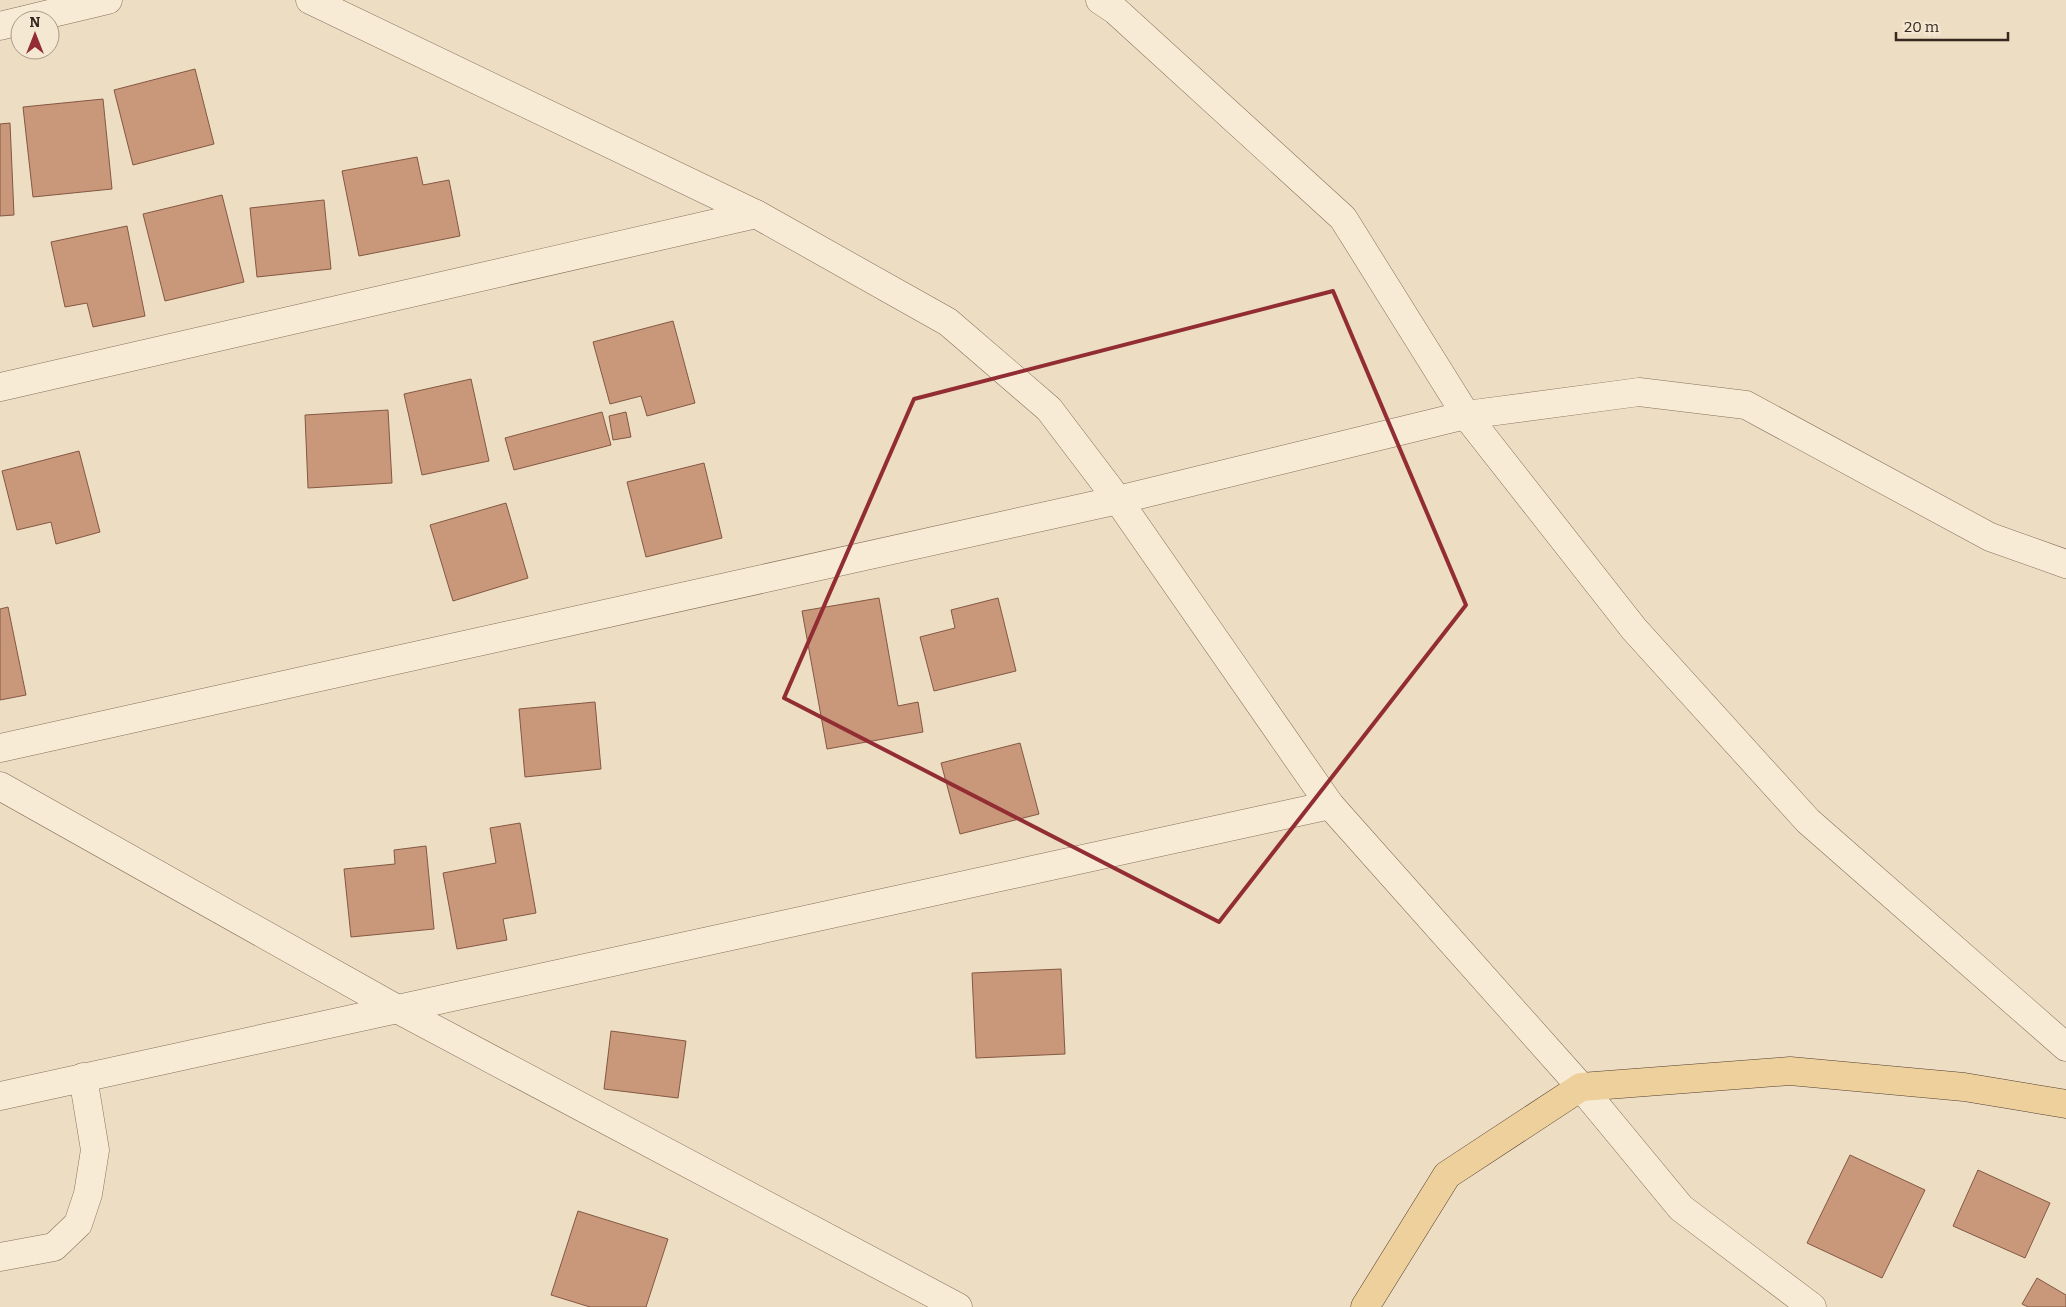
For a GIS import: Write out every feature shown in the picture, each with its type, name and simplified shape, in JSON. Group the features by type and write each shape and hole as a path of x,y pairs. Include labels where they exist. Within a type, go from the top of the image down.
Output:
{"main road":[{"path":"1365,1307 1447,1174 1582,1087 1790,1071 1964,1087 2066,1104"}],"street":[{"path":"60,11 108,0"},
{"path":"310,0 756,214 948,322 1049,409 1118,500 1330,805 1582,1087 1680,1208 1812,1307"},
{"path":"1100,0 1115,10 1343,218 1466,415 1634,629 1808,821 2066,1047"},
{"path":"0,387 756,214"},
{"path":"0,748 1118,500 1466,415 1638,392 1746,405 1990,537 2066,564"},
{"path":"0,786 397,1009 958,1307"},
{"path":"0,1096 1330,805"},
{"path":"0,1257 54,1247 78,1224 88,1194 95,1150 83,1077"}],"highlighted area":[{"path":"1333,291 1466,605 1219,922 784,698 914,399"}],"building":[{"path":"195,69 214,144 133,165 114,90"},
{"path":"103,99 112,189 33,197 23,107"},
{"path":"10,123 14,215 0,216 0,124"},
{"path":"417,157 423,185 449,180 460,236 359,256 342,171"},
{"path":"222,195 244,282 165,301 143,214"},
{"path":"324,200 331,269 257,277 250,208"},
{"path":"127,226 145,316 93,327 87,303 65,307 51,242"},
{"path":"673,321 695,403 647,416 641,396 610,404 593,342"},
{"path":"471,379 489,461 422,475 404,394"},
{"path":"388,410 392,483 308,488 305,415"},
{"path":"602,412 611,445 514,470 505,438"},
{"path":"626,412 631,437 613,440 609,416"},
{"path":"79,451 100,532 56,544 51,522 17,530 2,471"},
{"path":"704,463 722,538 646,557 627,482"},
{"path":"506,503 528,578 453,601 430,525"},
{"path":"879,598 898,706 918,702 923,732 827,749 802,611"},
{"path":"998,598 1016,671 934,691 920,637 955,628 951,610"},
{"path":"8,607 26,695 0,700 0,609"},
{"path":"595,702 601,769 525,777 519,709"},
{"path":"1020,743 1039,814 960,834 941,763"},
{"path":"520,823 536,913 503,919 507,940 457,949 443,873 496,863 490,828"},
{"path":"426,846 434,929 351,937 344,869 395,864 394,850"},
{"path":"1061,969 1065,1054 976,1058 972,973"},
{"path":"611,1031 686,1041 678,1098 604,1089"},
{"path":"1850,1155 1925,1190 1882,1278 1807,1243"},
{"path":"1978,1170 2050,1203 2025,1258 1953,1226"},
{"path":"578,1211 668,1239 646,1307 590,1307 551,1295"},
{"path":"2037,1278 2066,1295 2066,1307 2028,1307 2022,1304"}]}
